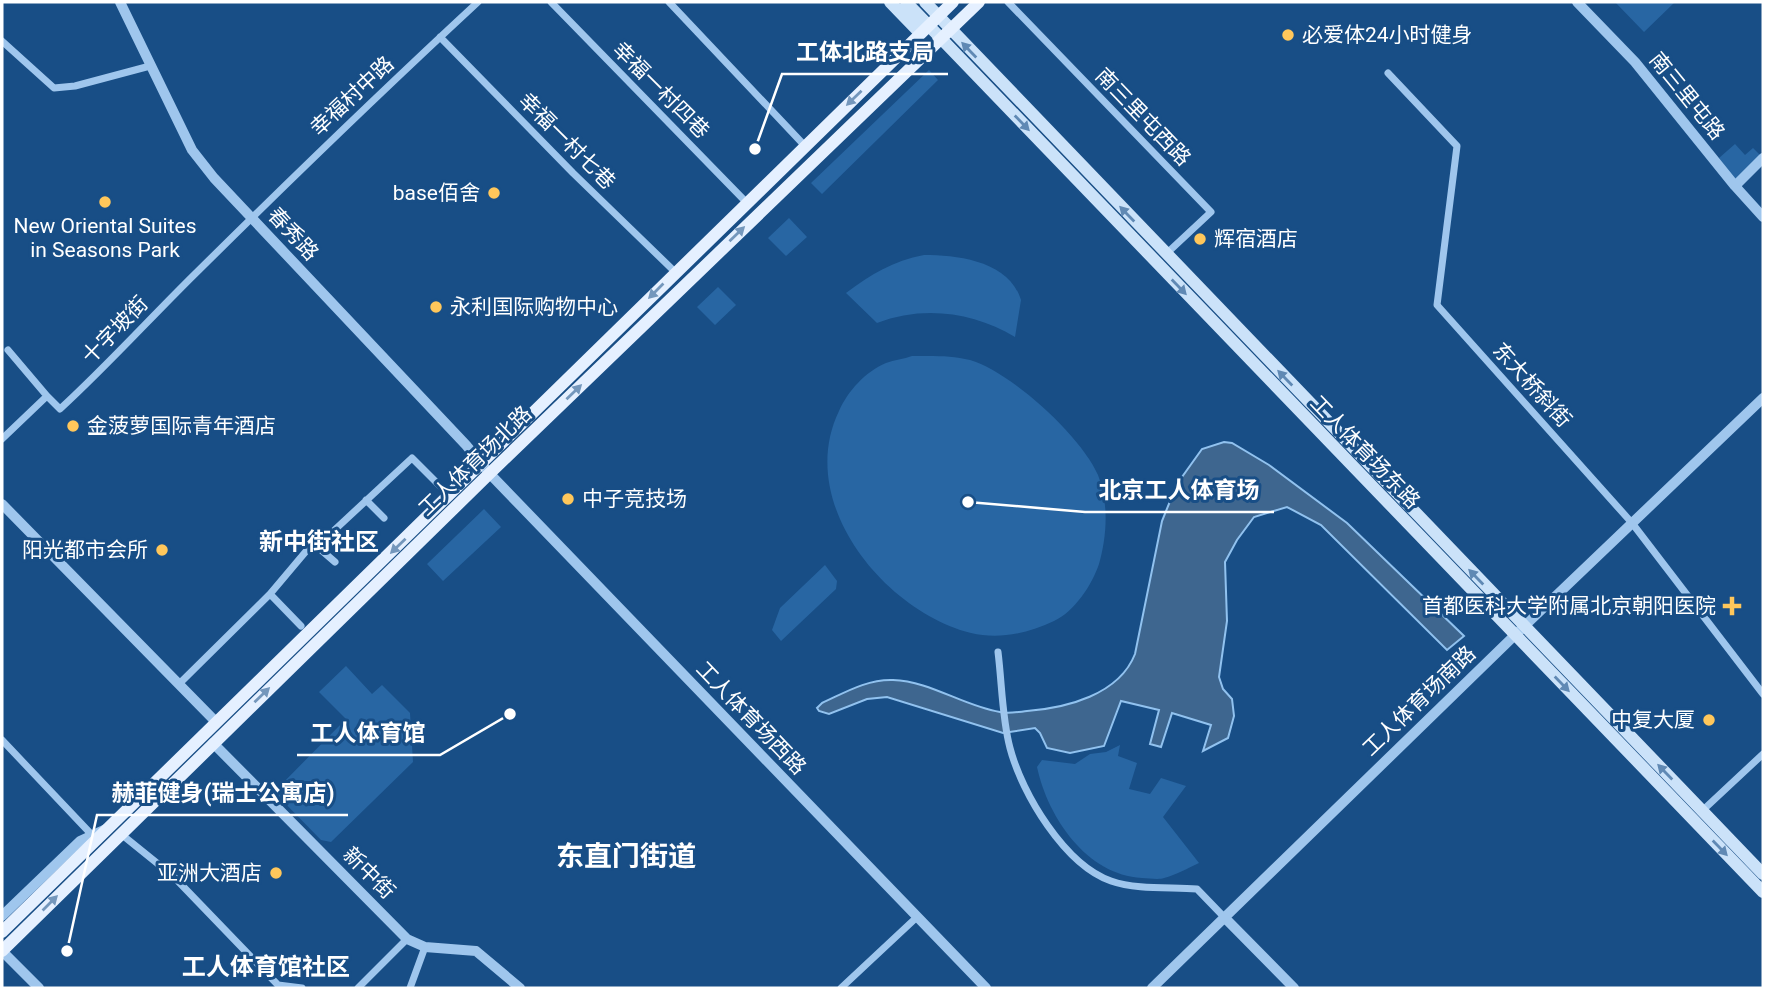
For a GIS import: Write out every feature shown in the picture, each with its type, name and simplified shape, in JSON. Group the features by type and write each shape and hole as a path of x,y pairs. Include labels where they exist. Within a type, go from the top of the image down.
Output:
{"main road":[{"path":"890,2 945,34"},
{"path":"906,2 929,25"},
{"path":"925,2 929,25"},
{"name":"工人体育场北路","path":"2,951 213,743 747,203 953,2"},
{"name":"工人体育场北路","path":"2,932 216,722 979,2"},
{"name":"工人体育场东路","path":"945,34 1166,254 1763,892"},
{"name":"工人体育场东路","path":"945,34 1519,631 1763,874"}],"street":[{"name":"春秀路","path":"120,2 192,150 485,468"},
{"name":"幸福村中路","path":"252,218 478,2"},
{"name":"幸福一村四巷","path":"551,2 747,203"},
{"path":"669,2 806,146"},
{"name":"南三里屯西路","path":"1008,2 1211,212 1166,254"},
{"name":"南三里屯路","path":"1577,2 1635,62 1763,217"},
{"name":"幸福一村七巷","path":"440,37 573,173 671,268"},
{"path":"2,41 54,88 75,86 150,66"},
{"name":"东大桥斜街","path":"1388,73 1457,146 1437,305 1632,523 1763,694"},
{"path":"1735,186 1763,158"},
{"name":"十字坡街","path":"47,396 60,409 252,218"},
{"path":"2,439 47,396 8,350"},
{"name":"工人体育场南路","path":"1152,988 1763,398"},
{"path":"179,684 270,594 313,543 327,537 412,458 441,487"},
{"name":"工人体育场西路","path":"485,468 986,988"},
{"path":"366,500 384,518"},
{"path":"2,504 216,722"},
{"path":"313,543 335,562"},
{"path":"270,594 301,626"},
{"path":"999,652 1011,753 1038,813 1078,859 1095,874 1113,882 1197,889 1294,988"},
{"path":"2,740 92,835"},
{"name":"新中街","path":"213,743 407,939 425,947 476,951 520,988"},
{"path":"1702,811 1763,754"},
{"name":"工人体育场北路","path":"2,916 80,841 107,828"},
{"path":"120,834 173,876 278,985 302,988"},
{"path":"841,988 917,917"},
{"path":"358,988 407,939"},
{"path":"410,988 425,947"},
{"path":"2,951 39,988"}],"shaded area":[{"path":"1615,2 1675,2 1644,32"},
{"path":"929,70 938,80 822,194 811,183"},
{"path":"1735,144 1745,155 1753,148 1761,156 1735,180 1719,158"},
{"path":"789,218 807,237 786,256 768,238"},
{"path":"924,255 981,263 1006,277 1021,300 1015,337 983,322 948,314 912,314 877,323 846,293 883,269"},
{"path":"718,287 736,305 715,325 697,307"},
{"path":"912,356 970,360 1005,378 1024,391 1061,425 1077,442 1098,475 1106,520 1099,564 1081,597 1054,621 1024,632 992,636 971,633 939,621 907,602 879,577 856,548 838,515 829,481 828,446 839,411 852,389 871,371 886,363"},
{"path":"1224,442 1232,443 1269,465 1347,523 1464,636 1447,650 1321,525 1287,507 1254,517 1225,562 1227,621 1219,677 1223,689 1232,699 1234,716 1228,738 1203,751 1211,725 1172,713 1161,747 1150,744 1159,710 1121,701 1104,746 1070,753 1047,748 1035,728 1003,733 887,697 867,699 829,714 817,708 856,687 883,680 907,681 973,705 1006,713 1058,707 1090,697 1104,689 1117,680 1135,654 1162,521 1177,484 1202,449"},
{"path":"484,509 501,527 443,581 427,564"},
{"path":"825,565 837,581 836,589 781,641 772,630 780,608"},
{"path":"346,666 372,694 382,685 410,713 413,762 331,842 321,840 274,792 346,719 319,692"},
{"path":"1120,745 1118,756 1137,763 1129,789 1150,794 1161,778 1186,786 1163,817 1199,863 1162,879 1122,874 1104,867 1088,855 1061,824 1042,786 1037,767 1042,760 1075,764 1090,754 1106,752"}],"place":[{"name":"必爱体24小时健身","path":"1288,35"},
{"name":"工体北路支局","path":"755,149"},
{"name":"base佰舍","path":"494,193"},
{"name":"New Oriental Suites in Seasons Park","path":"105,202"},
{"name":"辉宿酒店","path":"1200,239"},
{"name":"永利国际购物中心","path":"436,307"},
{"name":"金菠萝国际青年酒店","path":"73,426"},
{"name":"中子竞技场","path":"568,499"},
{"name":"北京工人体育场","path":"968,502"},
{"name":"阳光都市会所","path":"162,550"},
{"name":"首都医科大学附属北京朝阳医院","path":"1732,606"},
{"name":"工人体育馆","path":"510,714"},
{"name":"中复大厦","path":"1709,720"},
{"name":"亚洲大酒店","path":"276,873"},
{"name":"赫菲健身(瑞士公寓店)","path":"67,951"}],"district":[{"name":"新中街社区","path":"319,542"},
{"name":"东直门街道","path":"626,856"},
{"name":"工人体育馆社区","path":"266,967"}]}
